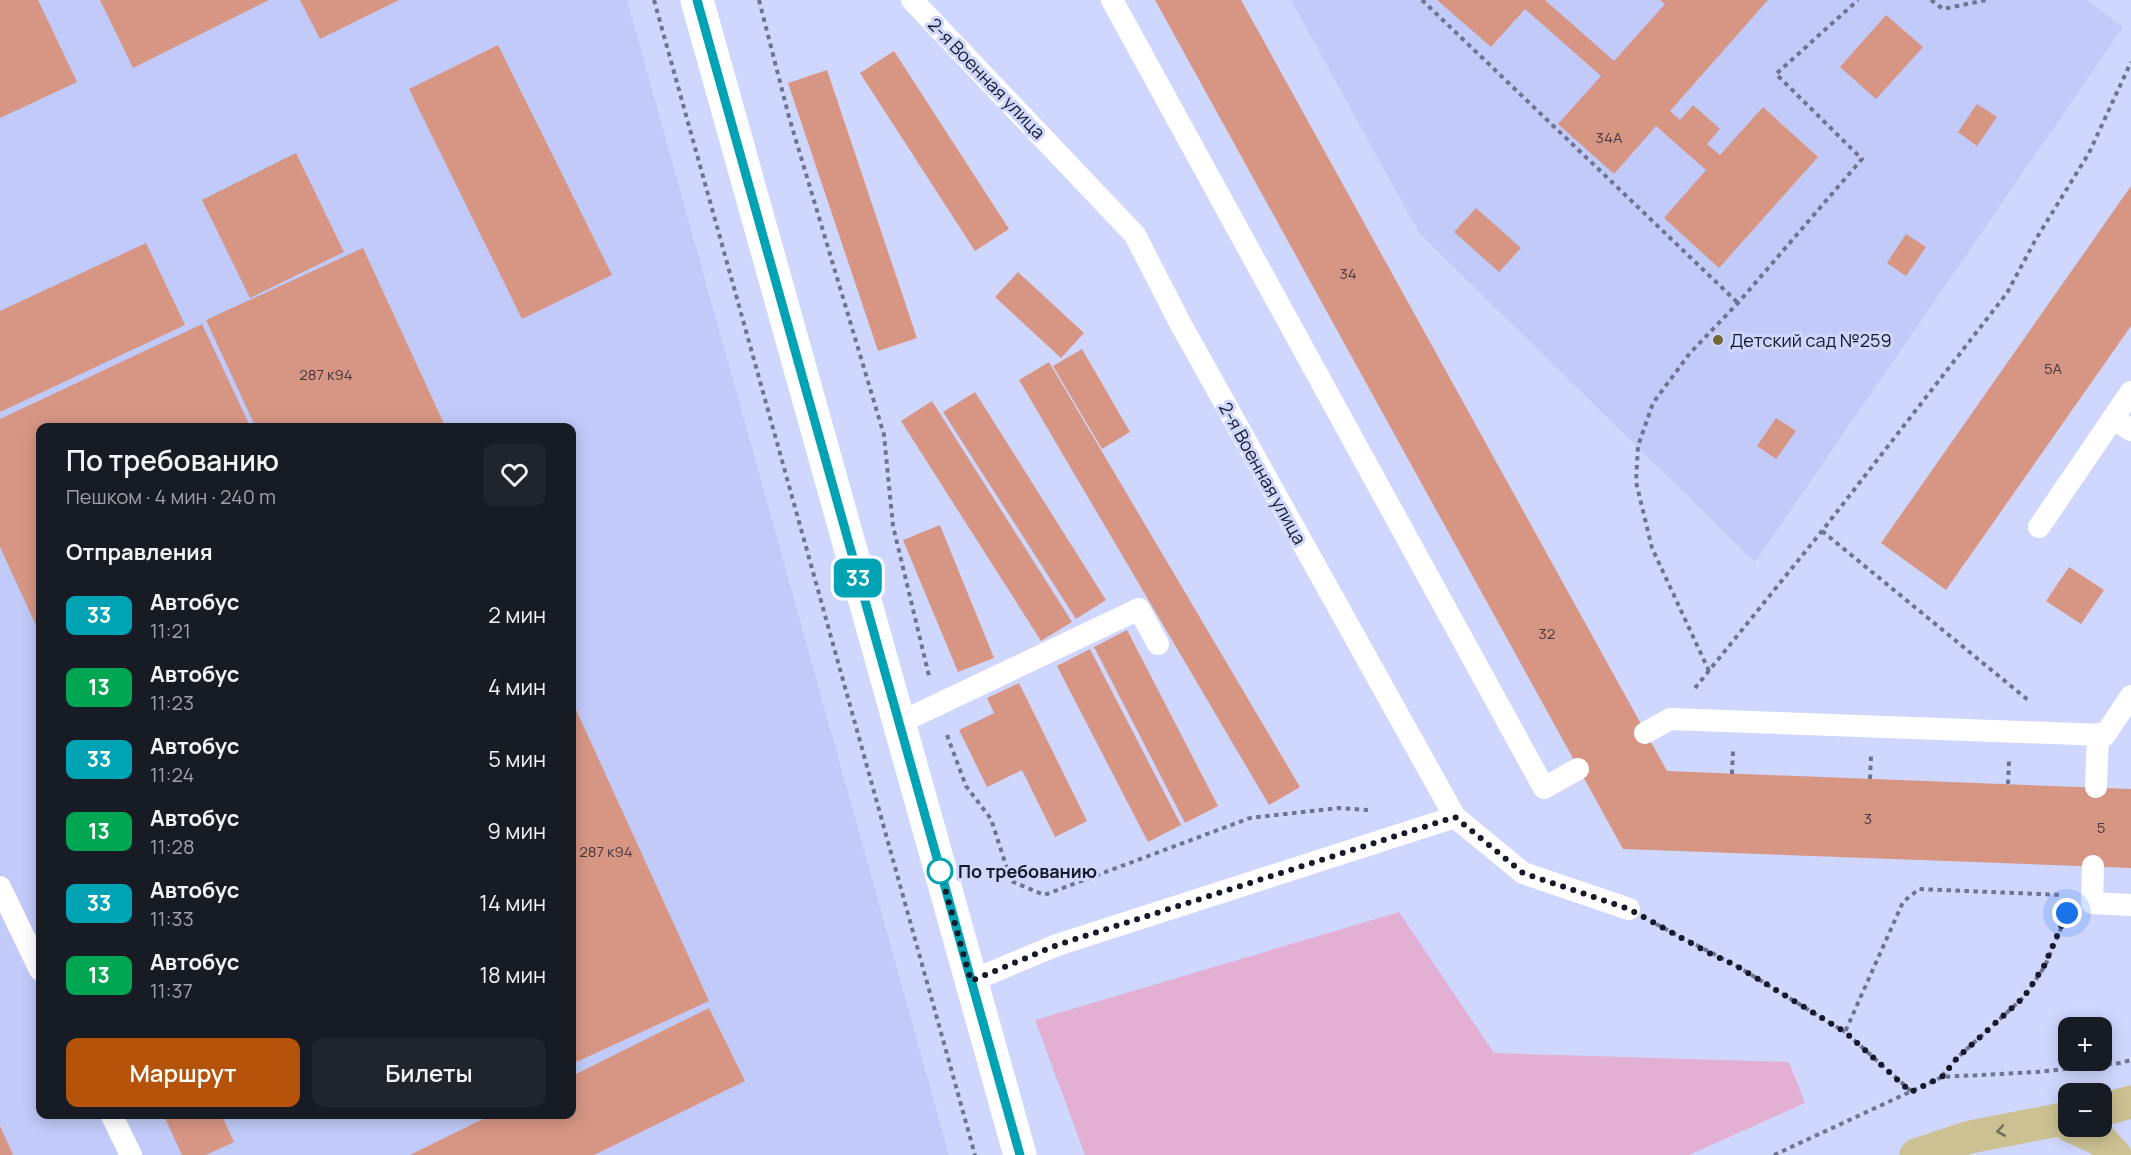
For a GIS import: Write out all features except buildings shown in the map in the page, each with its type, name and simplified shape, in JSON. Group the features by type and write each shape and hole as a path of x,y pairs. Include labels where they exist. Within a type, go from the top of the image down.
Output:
{"main road":[{"path":"697,0 1020,1155"},
{"path":"2112,1107 2131,1102"},
{"path":"1916,1155 1970,1137 2058,1124"},
{"path":"2095,1137 2101,1140 2115,1155"}],"lane":[{"name":"2-я Военная улица","path":"912,0 1135,235 1179,321 1455,817 1523,873 1629,909"},
{"path":"1112,0 1544,788 1578,769"},
{"path":"2039,527 2122,424 2131,392"},
{"path":"899,723 1139,609 1158,644"},
{"path":"1645,733 1670,719 2104,735 2131,696"},
{"path":"2096,787 2098,734"},
{"path":"971,981 1057,945 1455,817"},
{"path":"2093,866 2084,899 2131,905"},
{"path":"0,887 36,962"},
{"path":"113,1119 131,1155"}],"path":[{"path":"654,0 975,1155"},
{"path":"759,0 789,117 884,435 893,526 936,705 966,786 991,819 1011,881 1044,895 1250,818 1339,808"},
{"path":"1422,0 1738,303"},
{"path":"1709,671 1652,548 1636,482 1638,446 1653,403 1690,353 1738,303 1862,159 1776,74 1858,0"},
{"path":"1931,0 1943,9 1986,0"},
{"path":"1670,719 1822,531 2007,293 2036,239 2089,153 2131,63"},
{"path":"1822,531 2068,734"},
{"path":"1732,774 1733,748"},
{"path":"1870,779 1871,753"},
{"path":"2008,784 2009,758"},
{"path":"1845,1032 1903,902 1919,889 2084,899 2024,997 1957,1058 1942,1077"},
{"path":"1629,909 1735,965 1845,1032 1911,1092"},
{"path":"1774,1155 1942,1077 2037,1072 2131,1060"}],"shaded area":[{"path":"0,0 627,0 949,1155 0,1155"},
{"name":"Детский сад №259","path":"1291,0 2087,0 2123,27 1755,562 1419,233"},
{"path":"1399,912 1494,1053 1789,1062 1805,1103 1689,1155 1085,1155 1035,1020"}],"bus line":[{"name":"33","path":"697,0 1020,1155"}],"place":[{"name":"Детский сад №259","path":"1718,340"},
{"name":"По требованию","path":"940,871"}],"route":[{"path":"940,871 971,981 1057,945 1455,817 1523,873 1629,909 1735,965 1845,1032 1911,1092 1942,1077 1957,1058 2024,997 2044,966 2067,913"}]}
